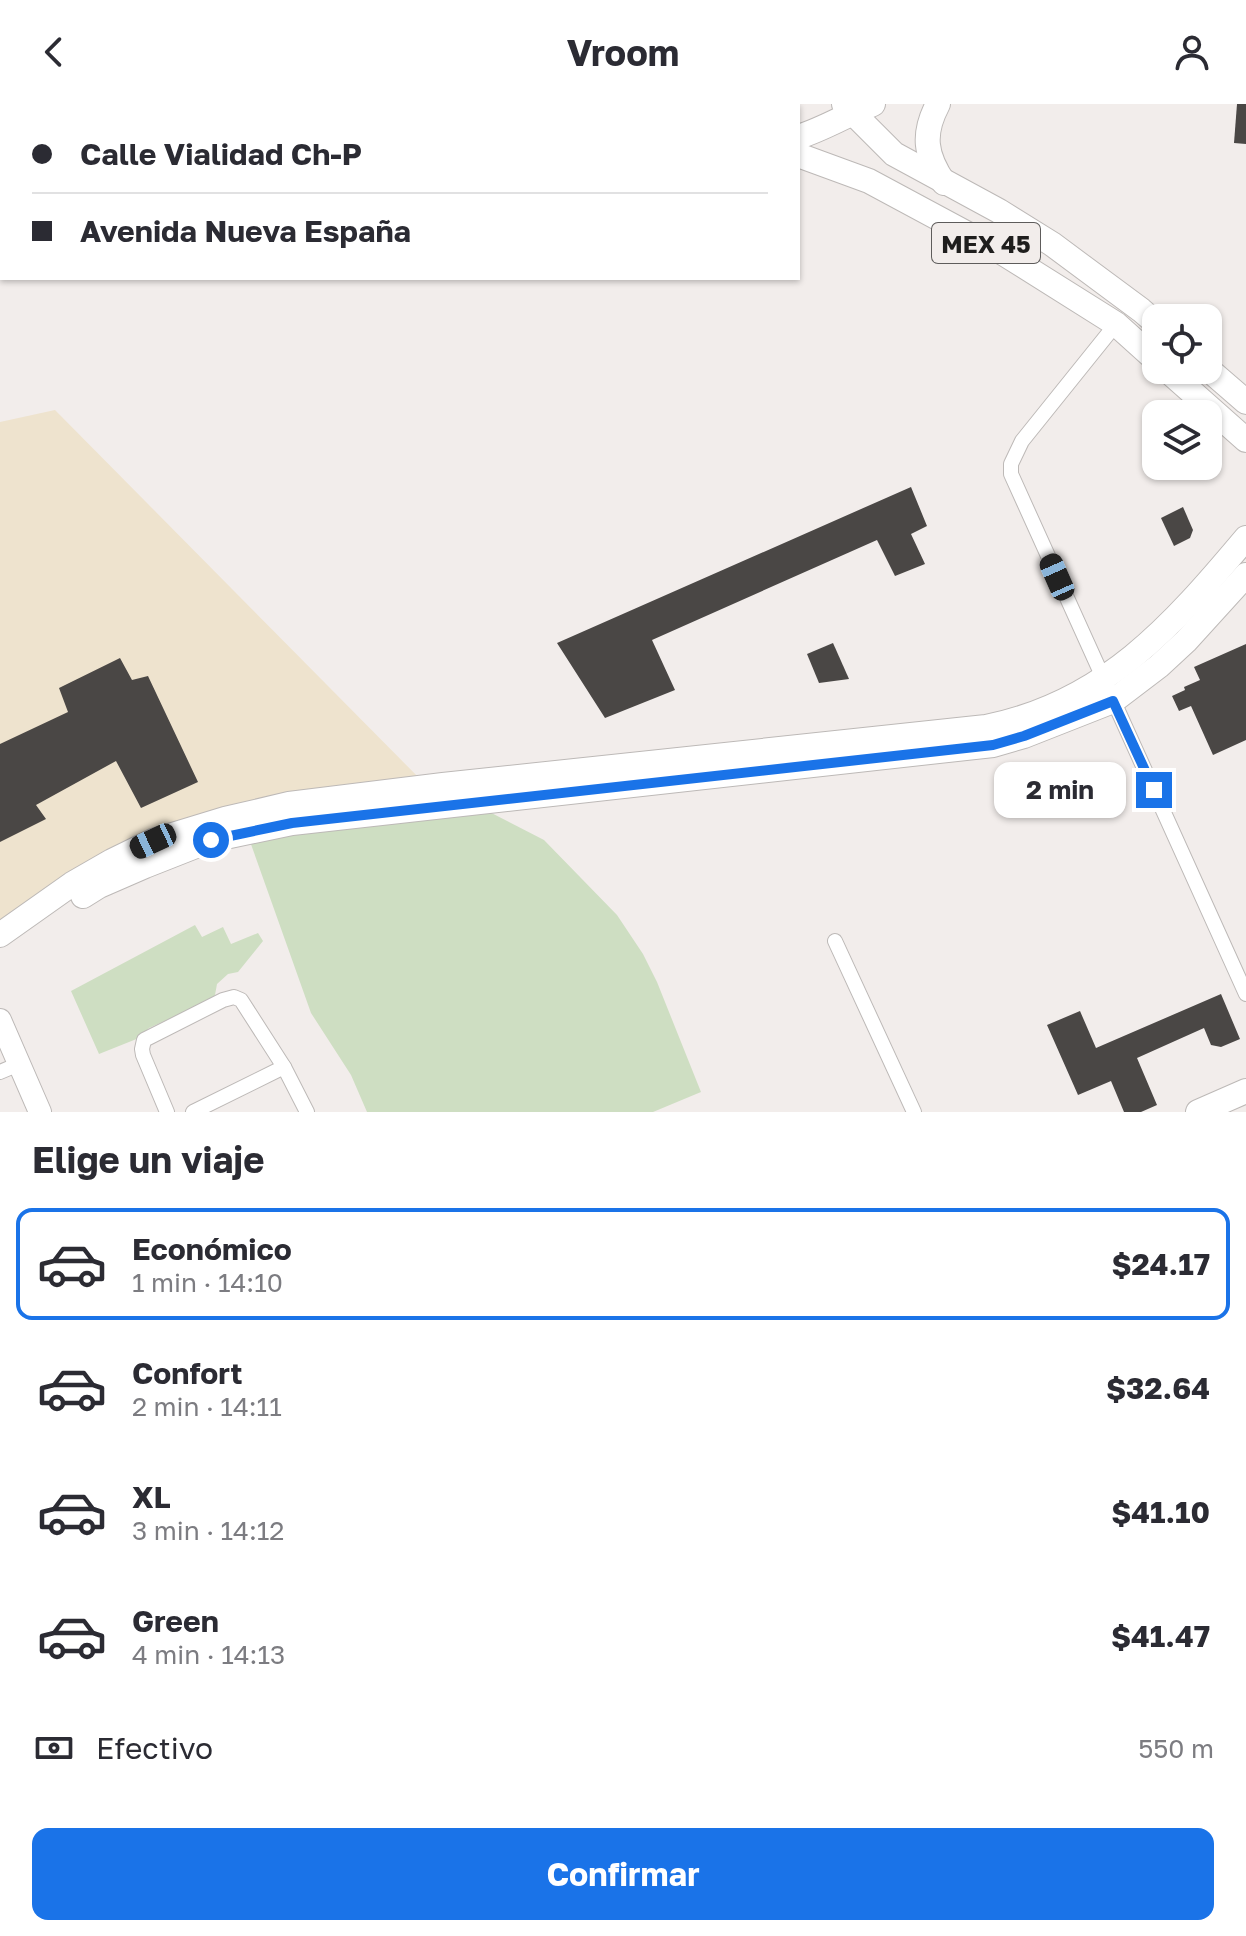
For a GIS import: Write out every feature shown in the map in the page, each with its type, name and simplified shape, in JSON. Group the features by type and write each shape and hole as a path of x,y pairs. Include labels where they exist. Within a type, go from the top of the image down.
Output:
{"main road":[{"path":"938,104 927,134 928,152 944,183"},
{"path":"800,136 816,132 856,107"},
{"name":"MEX 45","path":"856,107 894,154 999,211 1052,244 1142,311"},
{"name":"MEX 45","path":"800,156 869,181 1003,253 1116,324 1142,347"},
{"path":"1222,381 1243,398"},
{"path":"1183,384 1245,440"},
{"path":"0,935 72,884 153,841 289,804 986,727 1014,721 1044,711 1082,692 1108,690 1246,538"},
{"path":"0,956 99,886 230,835 292,823 993,745 1024,736 1159,666 1246,575"},
{"path":"1212,613 1246,586"},
{"path":"1198,1112 1246,1091"}],"street":[{"path":"1116,324 1022,441 1011,464 1011,474 1246,994"},
{"path":"835,941 914,1112"},
{"path":"167,1112 143,1055 144,1040 234,997 241,1000 284,1067 307,1112"},
{"path":"0,1020 10,1068 40,1112"},
{"path":"193,1112 284,1067"}],"shaded area":[{"path":"55,410 427,786 288,801 0,931 0,422"}],"green space":[{"path":"472,803 544,840 617,915 657,982 701,1092 653,1112 367,1112 351,1075 311,1013 247,833"},
{"path":"195,925 202,937 223,927 231,944 258,933 263,941 238,972 228,974 217,984 211,1000 149,1028 139,1038 99,1054 71,991"}],"building":[{"path":"1237,104 1246,104 1246,144 1234,143"},
{"path":"911,487 927,526 911,534 925,564 895,576 877,540 652,640 675,690 605,718 557,643"},
{"path":"1183,507 1193,530 1190,538 1174,546 1161,518"},
{"path":"833,643 849,679 819,683 807,654"},
{"path":"1246,644 1246,740 1213,755 1191,706 1179,711 1172,696 1200,680 1194,667"},
{"path":"120,658 132,680 148,676 198,782 141,808 116,761 36,805 46,819 0,842 0,744 68,712 59,688"},
{"path":"1221,994 1240,1039 1221,1047 1211,1045 1204,1028 1137,1058 1157,1105 1141,1112 1124,1112 1111,1081 1078,1095 1047,1025 1080,1011 1096,1048"}],"route":[{"path":"211,840 292,823 993,745 1113,701 1154,790"}]}
